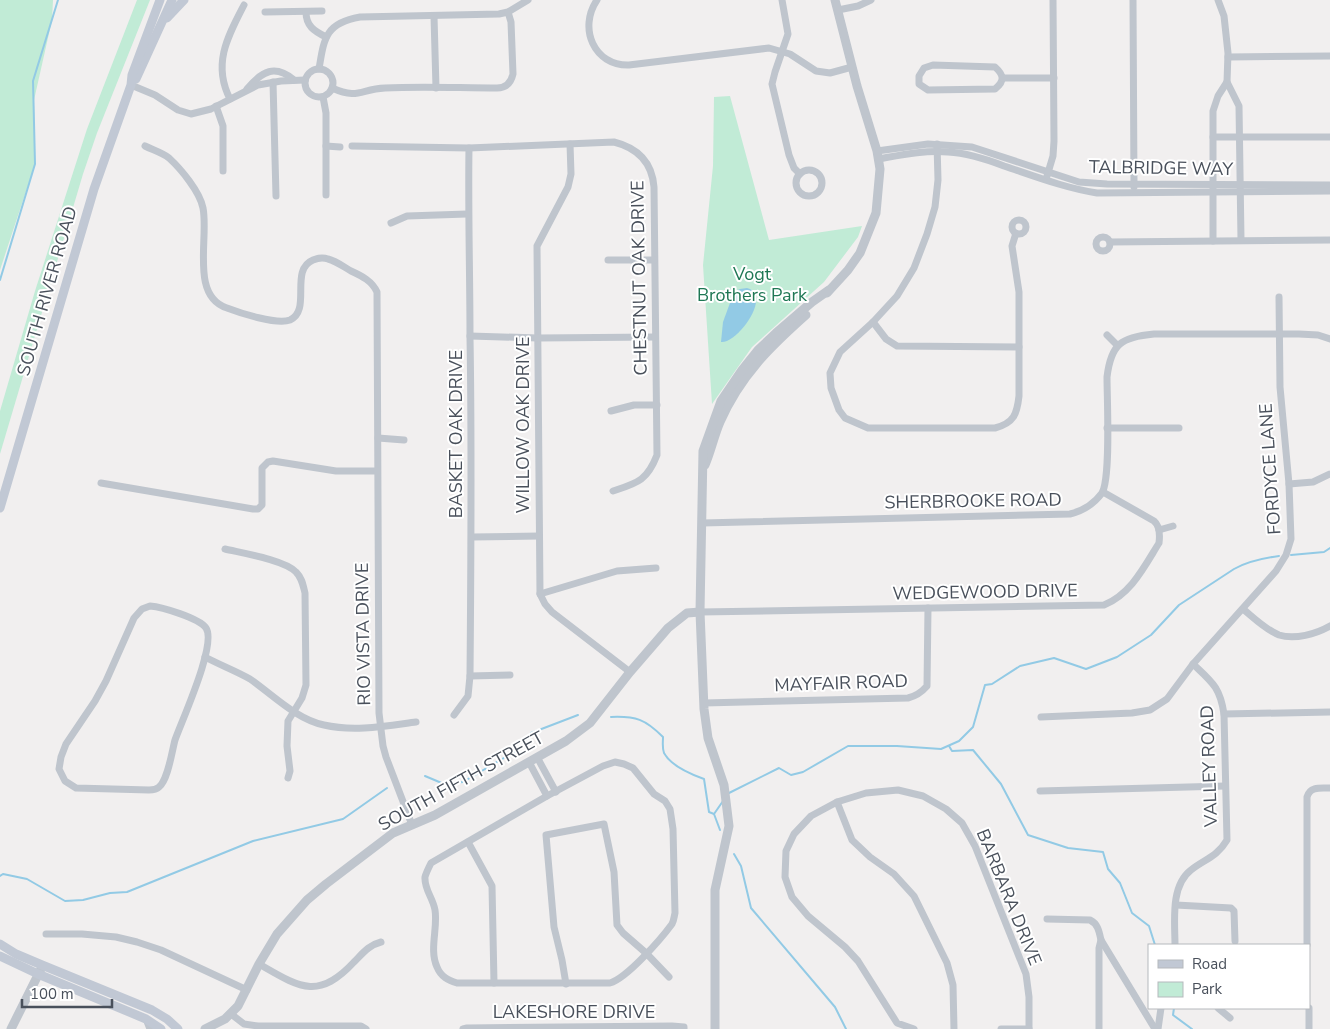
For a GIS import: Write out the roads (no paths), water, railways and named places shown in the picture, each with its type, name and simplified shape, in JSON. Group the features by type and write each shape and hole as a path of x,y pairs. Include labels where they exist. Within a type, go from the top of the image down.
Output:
{"main road":[{"name":"SOUTH RIVER ROAD","path":"0,508 94,189 131,85 132,75 160,0"},
{"path":"146,38 164,0"},
{"name":"SOUTH RIVER ROAD","path":"131,85 137,77 172,0"},
{"path":"162,24 184,0"},
{"path":"0,944 42,966 152,1010 167,1019 178,1029"},
{"path":"0,956 146,1019 161,1029"}],"street":[{"path":"319,69 326,37 334,27 352,18 499,14 508,12 528,0"},
{"path":"597,0 590,20 592,42 598,54 616,64 630,65 769,48 783,51 816,71 830,73 852,67"},
{"path":"782,0 788,34 773,78 773,90 792,162 800,174"},
{"path":"715,1029 715,890 729,826 722,777 708,738 704,702 700,612 703,451 721,401 742,370 776,333 829,290 848,270 860,253 876,213 880,170 878,155 852,67 835,0"},
{"path":"838,10 871,0"},
{"path":"1047,176 1053,156 1053,0"},
{"path":"1133,0 1134,192"},
{"path":"1213,241 1213,111 1218,96 1226,82 1228,58 1224,16 1218,0"},
{"path":"230,99 224,84 223,52 227,37 244,5"},
{"path":"265,12 322,11"},
{"path":"306,12 306,20 309,26 326,37"},
{"path":"332,88 353,94 383,88 500,88 509,84 513,74 511,22 508,12"},
{"path":"434,16 436,88"},
{"path":"1228,58 1330,56"},
{"path":"933,65 995,67 1003,78 1002,83 995,89 928,90 919,84 918,76 924,68 933,65"},
{"path":"319,69 325,71 331,77 332,88 329,93 322,97 315,97 309,94 305,87 305,80 311,72 319,69"},
{"path":"247,89 257,77 272,71 282,71 294,80"},
{"path":"1003,78 1054,78"},
{"path":"131,85 149,92 173,108 186,113 196,114 216,106 247,89 273,82 305,80"},
{"path":"273,82 276,196"},
{"path":"1226,82 1239,106 1240,240"},
{"path":"322,97 326,113 326,195"},
{"path":"216,106 223,126 223,171"},
{"path":"1213,137 1330,137"},
{"name":"CHESTNUT OAK DRIVE","path":"352,146 469,148 614,142 636,151 645,160 650,169 654,187 657,455 654,465 648,474 636,483 613,491"},
{"name":"WILLOW OAK DRIVE","path":"540,594 537,246 568,187 572,174 570,144"},
{"name":"RIO VISTA DRIVE","path":"145,146 168,158 191,184 198,196 203,208 205,279 207,291 216,304 250,315 280,321 290,320 295,315 301,300 303,268 310,261 318,258 327,259 354,272 374,286 377,292 378,698 380,727 386,757 412,825"},
{"path":"326,146 340,147"},
{"name":"BASKET OAK DRIVE","path":"454,715 468,696 470,676 472,536 468,214 469,148"},
{"path":"937,148 938,180 935,207 914,268 896,296 873,322 840,352 830,373 831,388 839,410 845,418 868,428 994,428 1003,426 1012,418 1017,410 1019,292 1012,246 1016,233"},
{"name":"TALBRIDGE WAY","path":"878,155 918,152 937,148 1047,176 1079,182 1212,185 1240,188 1330,191"},
{"name":"TALBRIDGE WAY","path":"1047,176 1079,190 1097,193 1212,193 1240,188 1330,185"},
{"path":"390,223 407,216 468,214"},
{"path":"1110,242 1330,240"},
{"path":"608,260 654,260"},
{"name":"FORDYCE LANE","path":"1041,717 1132,714 1150,710 1167,699 1193,664 1276,571 1286,555 1291,539 1289,484 1280,387 1279,297"},
{"path":"873,322 886,339 897,346 1018,347"},
{"path":"1173,526 1159,530 1154,521 1102,492 1107,474 1107,377 1112,353 1117,346 1128,338 1154,334 1280,334 1318,335 1330,338"},
{"path":"1107,335 1117,346"},
{"path":"470,336 538,338 655,337"},
{"path":"612,411 634,405 657,405"},
{"path":"1107,428 1179,428"},
{"path":"378,438 404,440"},
{"path":"101,483 253,509 262,505 262,468 268,462 273,461 336,471 377,470"},
{"path":"1289,484 1314,482 1330,474"},
{"name":"SHERBROOKE ROAD","path":"702,523 1070,514 1090,505 1102,492"},
{"name":"WEDGEWOOD DRIVE","path":"700,612 1104,605 1121,596 1138,577 1159,543 1159,530"},
{"path":"472,536 539,536"},
{"path":"225,549 285,564 296,572 303,583 305,593 306,685 302,698 288,721 286,731 290,762 288,778"},
{"path":"296,572 303,566"},
{"path":"630,672 552,612 540,594 618,571 656,568"},
{"path":"150,606 158,607 200,622 206,628 208,634 209,641 205,657 176,738 164,780 159,788 149,790 76,788 65,781 59,769 59,762 66,744 95,701 134,618 142,609 150,606"},
{"name":"MAYFAIR ROAD","path":"704,702 914,697 927,686 928,608"},
{"path":"1243,609 1264,626 1280,635 1300,636 1320,632 1330,626"},
{"name":"SOUTH FIFTH STREET","path":"205,1029 217,1026 238,1006 259,964 277,934 307,900 339,873 392,833 435,815 566,741 590,723 668,628 687,613 700,612"},
{"path":"205,657 248,678 307,719 324,725 350,728 380,727 416,722"},
{"name":"VALLEY ROAD","path":"1175,944 1176,905 1181,882 1190,870 1209,860 1222,849 1227,840 1222,698 1214,684 1193,664"},
{"path":"470,676 510,675"},
{"path":"1224,714 1330,712"},
{"path":"537,758 556,792"},
{"path":"529,762 547,796"},
{"path":"614,762 624,764 638,773 654,794 665,801 670,809 674,829 673,923 646,953 616,981 610,983 458,983 442,976 434,958 435,913 432,900 427,891 425,876 431,863 556,792 603,766 614,762"},
{"path":"1040,791 1225,786"},
{"path":"1307,944 1307,797 1309,791 1313,789 1330,788"},
{"name":"BARBARA DRIVE","path":"914,1029 897,1023 858,961 845,947 808,916 792,897 785,877 786,851 794,834 811,816 837,802 866,793 898,790 923,796 946,809 962,822 975,846 1026,974 1029,997 1029,1029"},
{"path":"837,802 852,840 870,857 894,874 914,896 947,963 954,985 954,1029"},
{"path":"566,984 554,928 546,835 604,824 614,872 617,925 669,977"},
{"path":"468,842 492,886 494,983"},
{"path":"1176,905 1231,908 1234,911 1234,941"},
{"path":"1047,919 1090,920 1094,922 1098,926 1101,940 1157,1029"},
{"path":"46,934 82,934 137,942 161,950 247,990"},
{"path":"1098,1029 1099,948 1101,940"},
{"path":"259,964 296,984 307,986 322,985 335,980 367,948 381,942"},
{"path":"10,1029 42,966"},
{"path":"1157,1029 1161,1009"},
{"path":"1219,1009 1230,1018"},
{"path":"1309,1009 1309,1029"},
{"path":"231,1014 244,1024 258,1027 361,1026 366,1029"},
{"path":"146,1019 150,1029"},
{"name":"LAKESHORE DRIVE","path":"463,1029 672,1026 684,1027 684,1029"},
{"path":"1001,1029 1029,1029"}],"water":[{"path":"747,288 754,292 756,300 750,318 743,328 728,341 721,342 723,322 734,292"}],"waterway":[{"path":"0,280 35,164 33,81 58,0"},
{"path":"1291,555 1324,552 1330,548"},
{"path":"729,793 779,768 791,775 803,772 848,746 897,746 941,749 959,741 973,727 985,685 992,684 1020,666 1054,658 1086,669 1117,657 1151,635 1179,605 1234,569 1256,560 1279,556"},
{"path":"425,776 444,784 463,782 519,749 531,733 578,715"},
{"path":"611,717 627,717 640,720 651,726 663,737 664,753 667,758 676,766 704,779 709,812 714,814 723,801"},
{"path":"949,746 952,751 973,750 1001,784 1028,835 1068,848 1103,852 1108,869 1120,883 1132,913 1149,926 1155,944"},
{"path":"0,876 3,874 27,879 65,901 83,900 110,893 127,892 253,841 343,819 387,788"},
{"path":"714,814 720,830"},
{"path":"734,854 741,866 751,908 835,1007 846,1029"},
{"path":"1174,1009 1173,1015 1192,1029"}],"park label":[{"name":"Vogt Brothers Park","path":"752,284"}]}
